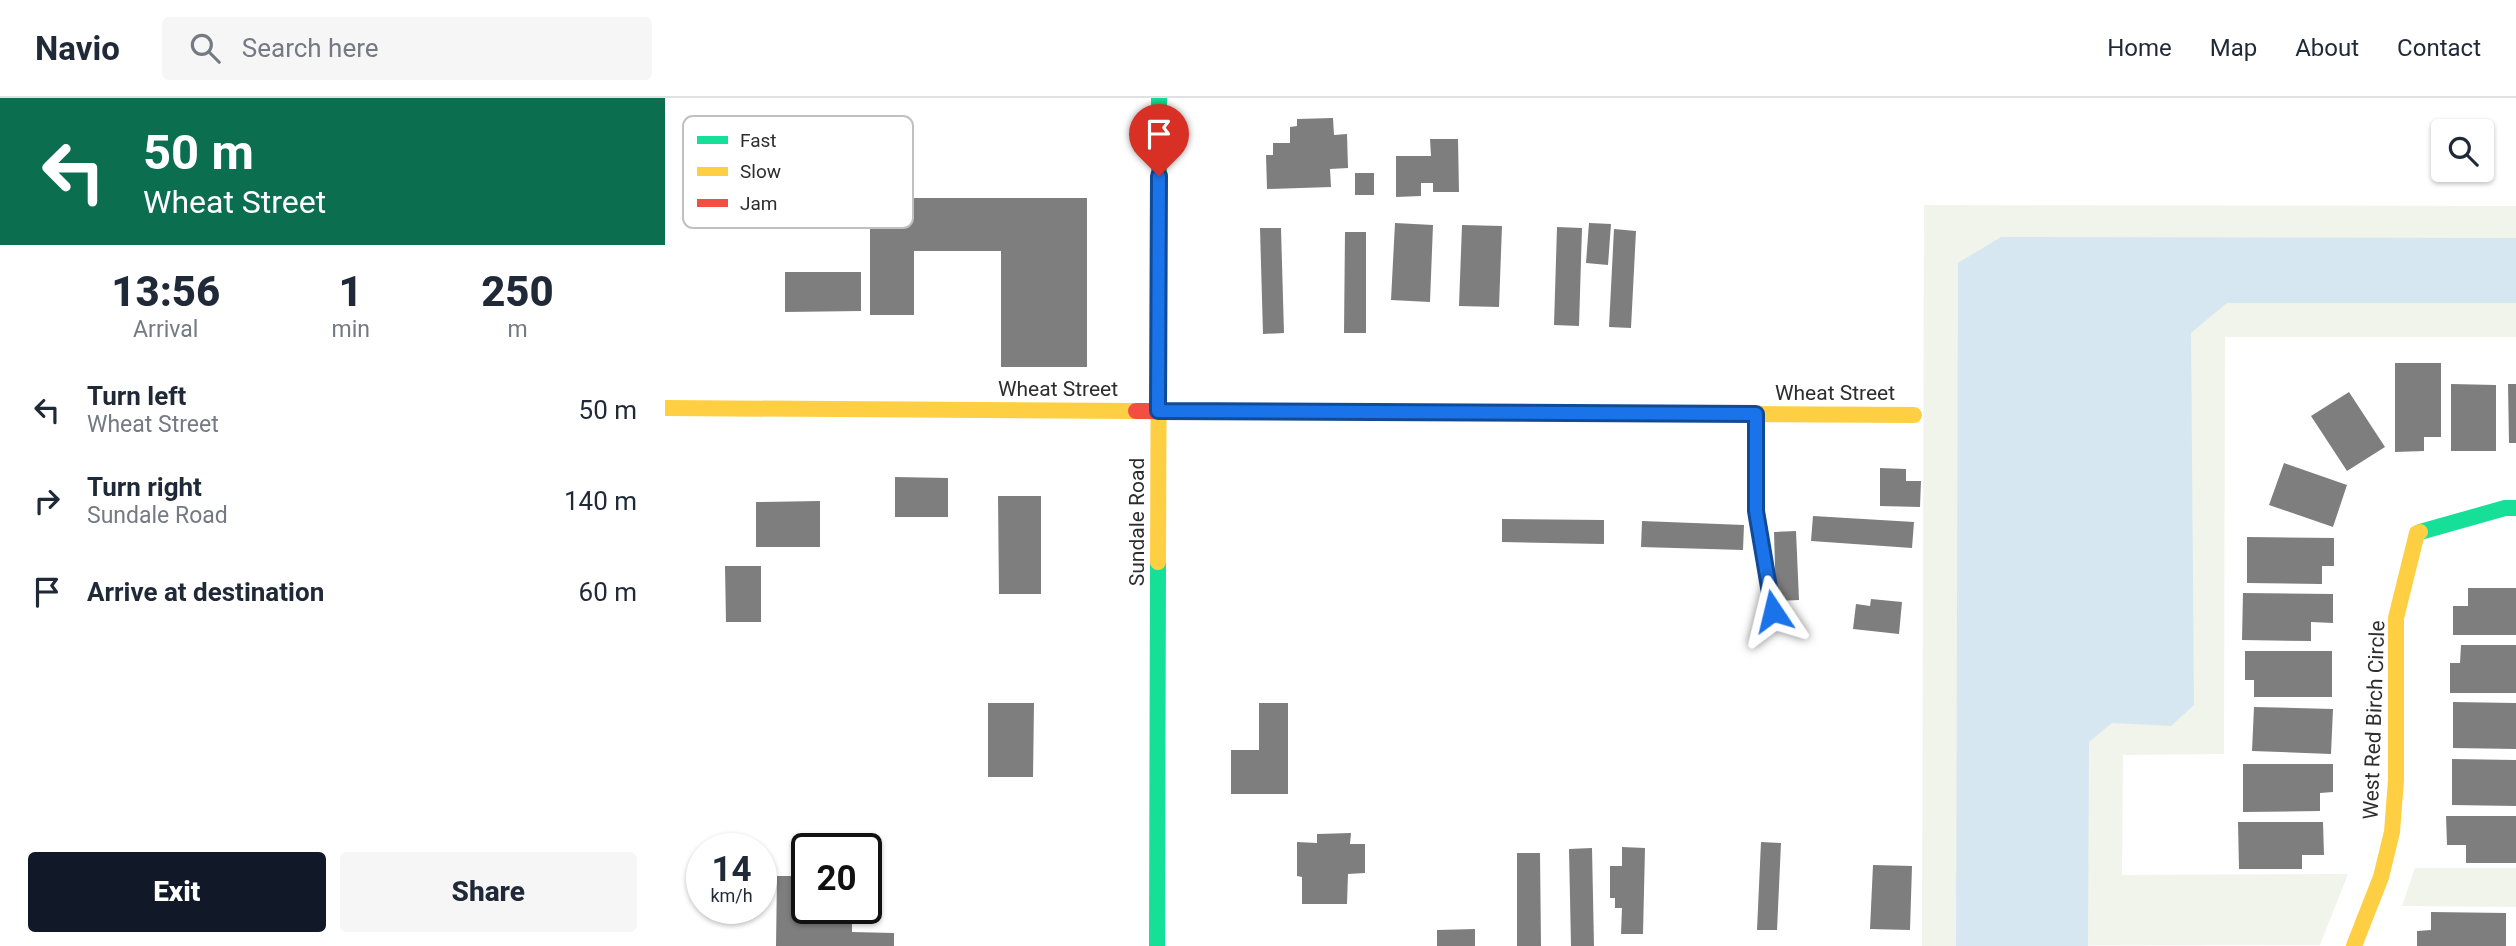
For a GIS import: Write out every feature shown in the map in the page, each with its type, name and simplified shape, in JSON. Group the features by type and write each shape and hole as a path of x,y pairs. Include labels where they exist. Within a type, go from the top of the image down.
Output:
{"street":[{"name":"Sundale Road","path":"1157,946 1159,98"},
{"name":"Wheat Street","path":"665,408 1914,415"},
{"name":"West Red Birch Circle","path":"2354,946 2381,877 2392,832 2396,780 2396,618 2417,533 2505,508 2516,508"}],"lane":[{"path":"1756,414 1756,511 1773,611"}],"shaded area":[{"path":"1924,205 2516,206 2516,337 2225,337 2224,754 2123,755 2122,875 2348,874 2320,945 1922,946"},
{"path":"2001,237 2516,238 2516,303 2227,303 2191,333 2194,705 2171,726 2112,723 2089,742 2088,946 1956,946 1958,263"},
{"path":"2415,868 2516,868 2516,907 2402,906"}],"building":[{"path":"1333,118 1334,135 1347,134 1348,168 1330,169 1331,187 1267,189 1266,155 1273,155 1273,143 1290,143 1290,127 1297,126 1297,119"},
{"path":"1430,139 1458,139 1459,192 1433,192 1433,183 1421,183 1421,196 1396,197 1396,156 1431,156"},
{"path":"1355,173 1374,173 1374,195 1355,195"},
{"path":"913,198 1087,198 1087,367 1001,367 1001,251 914,251 914,315 870,315 870,228 913,228"},
{"path":"1395,223 1433,225 1430,302 1391,300"},
{"path":"1589,223 1611,224 1608,265 1586,263"},
{"path":"1462,225 1502,226 1499,307 1459,306"},
{"path":"1557,227 1582,228 1579,326 1554,325"},
{"path":"1260,228 1281,228 1284,333 1263,334"},
{"path":"1614,229 1636,231 1631,328 1609,327"},
{"path":"1345,232 1366,232 1366,333 1344,333"},
{"path":"785,272 861,272 861,311 785,312"},
{"path":"2395,363 2441,363 2441,437 2424,437 2424,451 2395,452"},
{"path":"2451,384 2496,385 2496,451 2451,451"},
{"path":"2508,384 2516,384 2516,443 2509,443"},
{"path":"2349,392 2385,447 2347,471 2311,416"},
{"path":"2284,463 2347,485 2333,527 2269,505"},
{"path":"1880,468 1906,469 1906,481 1921,481 1920,507 1880,506"},
{"path":"895,477 948,478 948,517 895,517"},
{"path":"998,496 1041,496 1041,594 999,594"},
{"path":"820,501 820,547 756,547 756,502"},
{"path":"1813,516 1914,522 1912,548 1811,541"},
{"path":"1502,519 1604,520 1604,544 1502,542"},
{"path":"1642,521 1744,525 1743,550 1641,547"},
{"path":"1796,531 1799,600 1776,601 1774,532"},
{"path":"2247,537 2334,538 2334,566 2322,566 2322,584 2247,583"},
{"path":"725,566 761,566 761,622 726,622"},
{"path":"2468,588 2516,588 2516,635 2453,635 2453,606 2468,606"},
{"path":"2243,593 2333,594 2333,623 2311,622 2311,641 2242,640"},
{"path":"1871,599 1902,602 1899,634 1853,629 1856,604 1870,606"},
{"path":"2461,645 2516,645 2516,693 2450,693 2450,663 2460,663"},
{"path":"2245,651 2332,651 2332,697 2254,697 2254,680 2245,680"},
{"path":"2453,702 2516,703 2516,749 2453,748"},
{"path":"988,703 1034,703 1033,777 988,777"},
{"path":"1259,703 1288,703 1288,794 1231,794 1231,750 1259,750"},
{"path":"2254,707 2333,709 2331,754 2252,751"},
{"path":"2452,759 2516,760 2516,806 2452,805"},
{"path":"2243,764 2333,764 2333,792 2320,793 2320,811 2243,812"},
{"path":"2446,816 2516,816 2516,863 2466,863 2466,845 2447,845"},
{"path":"2238,822 2323,822 2324,855 2302,855 2302,869 2239,869"},
{"path":"1351,833 1350,844 1365,844 1365,873 1348,874 1347,904 1302,904 1302,877 1297,876 1297,842 1317,843 1317,834"},
{"path":"1761,842 1781,843 1777,930 1757,930"},
{"path":"1622,847 1645,848 1643,934 1621,934 1622,908 1615,908 1615,898 1610,898 1610,866 1622,866"},
{"path":"1592,848 1594,946 1571,946 1569,849"},
{"path":"1517,853 1540,853 1541,946 1517,946"},
{"path":"1873,865 1912,866 1910,930 1870,929"},
{"path":"777,876 791,876 791,924 852,924 852,932 894,933 894,946 776,946"},
{"path":"2431,912 2506,913 2506,946 2417,946 2417,931 2431,930"},
{"path":"1475,929 1475,946 1437,946 1437,930"}],"traffic: fast":[{"path":"1159,98 1159,298"},
{"path":"2420,532 2505,508 2516,508"},
{"path":"1157,946 1158,562"}],"traffic: slow":[{"path":"1158,562 1159,298"},
{"path":"665,408 1136,411"},
{"path":"1420,412 1914,415"},
{"path":"2354,946 2381,877 2392,832 2396,780 2396,618 2417,533 2420,532"}],"traffic: jam":[{"path":"1136,411 1420,412"}],"route":[{"path":"1159,176 1158,411 1756,414 1756,511 1773,611"}]}
